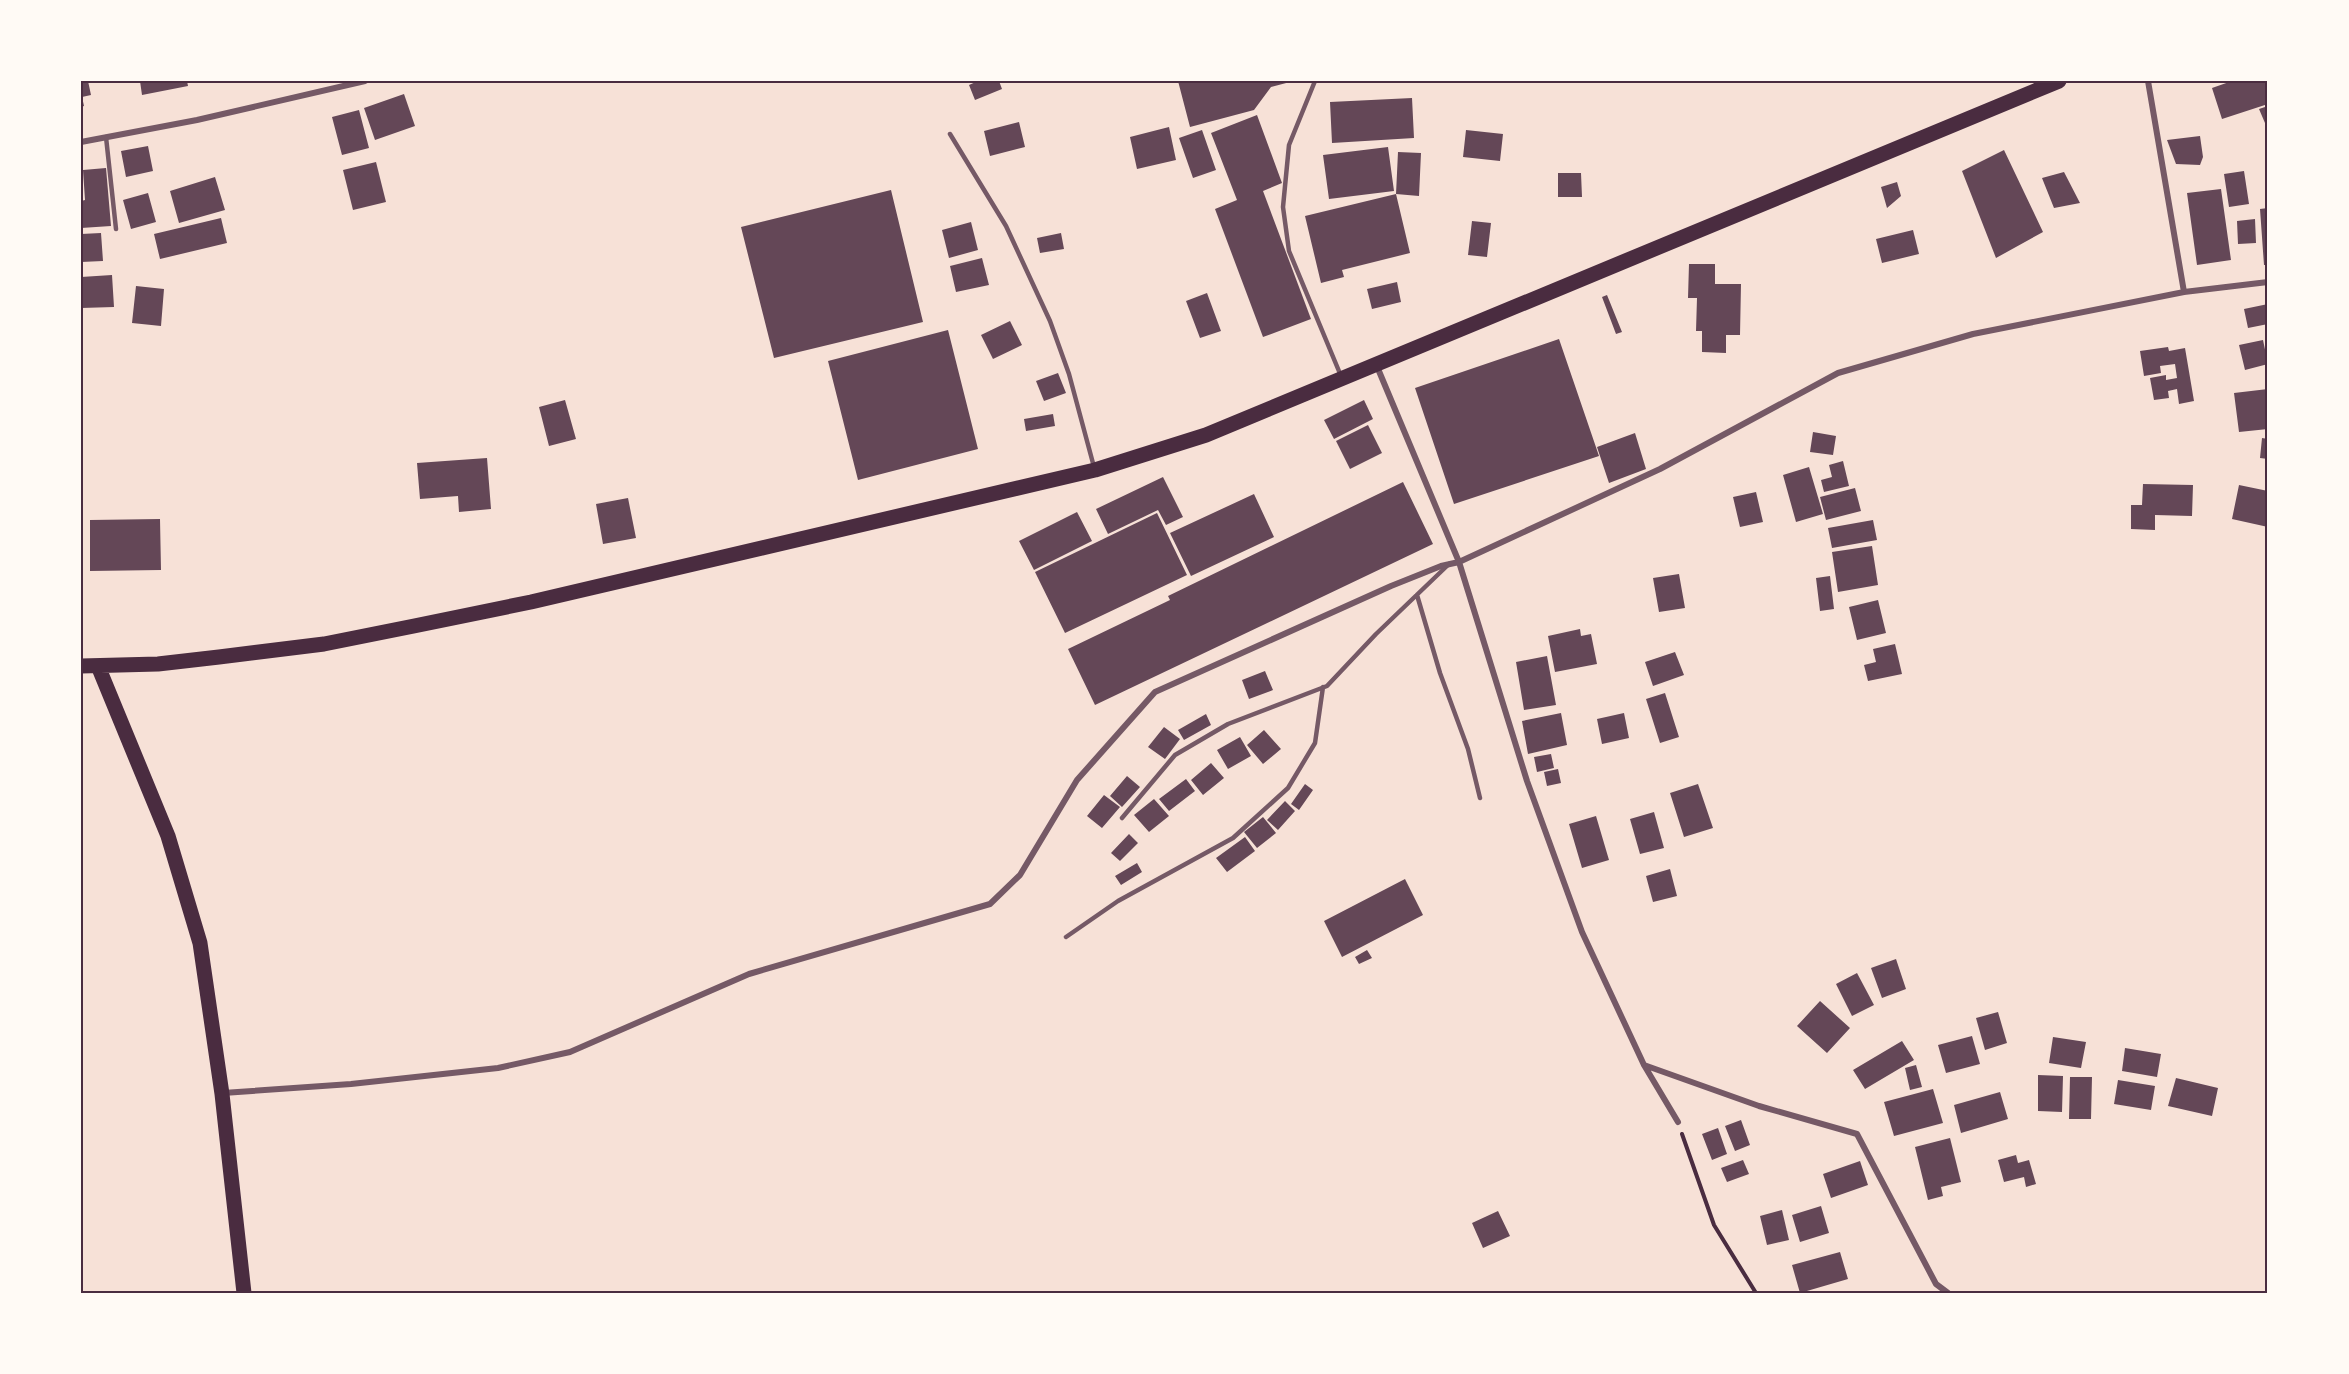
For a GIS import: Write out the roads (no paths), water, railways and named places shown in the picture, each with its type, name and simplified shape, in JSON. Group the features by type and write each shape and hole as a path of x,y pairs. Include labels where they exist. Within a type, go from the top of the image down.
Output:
{"main road":[{"path":"81,666 158,664 219,657 324,644 414,627 543,600 1095,470 1206,435 2059,81"},
{"path":"98,666 168,836 200,943 222,1094 244,1293"}],"street":[{"path":"81,142 197,120 365,81"},
{"path":"2148,81 2184,292"},
{"path":"222,1094 351,1084 498,1068 560,1054 749,974 990,904 1020,875 1077,780 1155,692 1391,586 1459,562 1660,468 1838,373 1973,334 2184,292 2268,282"},
{"path":"1376,363 1459,562 1527,782 1582,932 1644,1065 1678,1122"},
{"path":"1644,1065 1759,1106 1857,1134 1936,1284 1948,1293"}],"lane":[{"path":"1315,81 1289,145 1282,207 1289,251 1342,378"},
{"path":"950,134 1006,226 1050,321 1069,374 1095,470"},
{"path":"106,137 116,229"},
{"path":"1122,818 1175,755 1228,724 1327,686 1449,564"},
{"path":"1417,595 1440,673 1468,750 1480,798"},
{"path":"1065,937 1118,901 1233,838 1288,788 1315,742 1323,687"}]}
